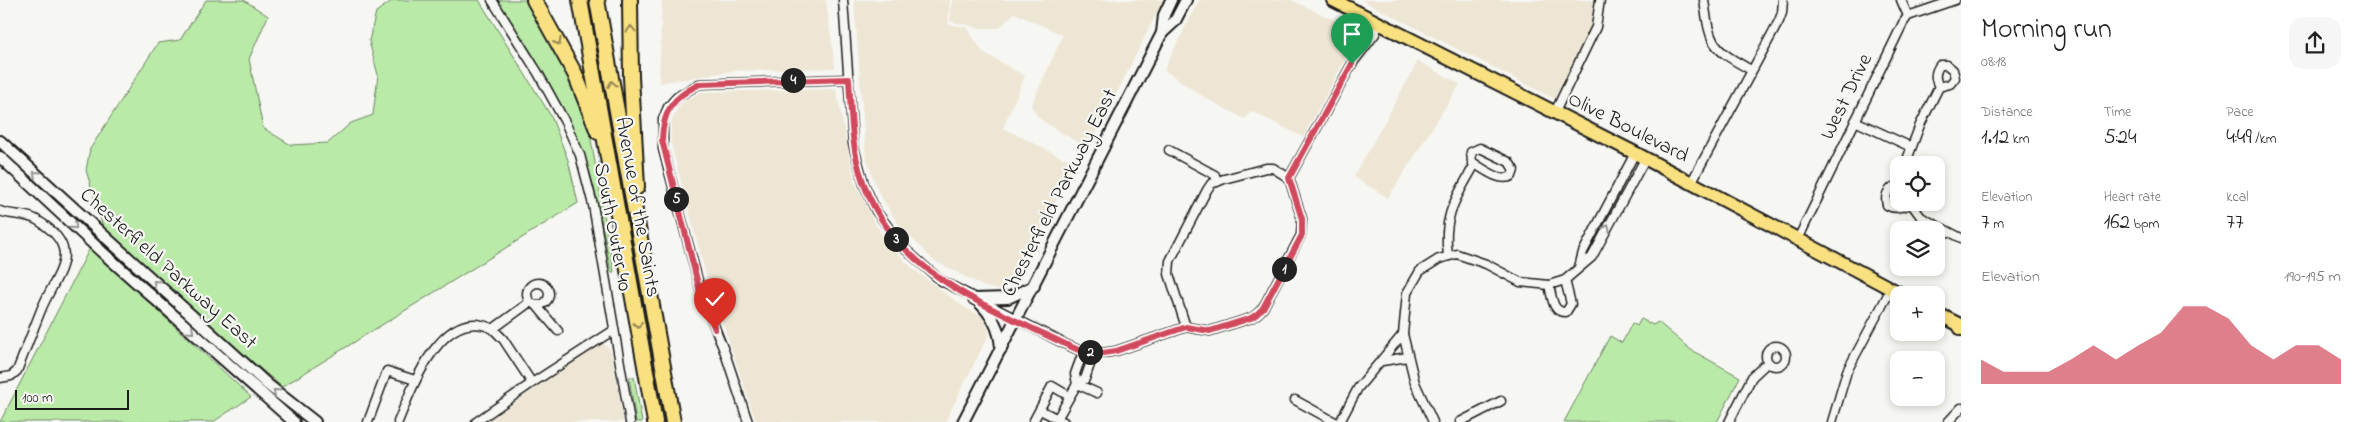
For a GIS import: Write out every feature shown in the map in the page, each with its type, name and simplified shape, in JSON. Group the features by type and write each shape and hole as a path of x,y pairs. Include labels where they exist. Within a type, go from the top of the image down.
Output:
{"highway":[{"path":"534,0 576,74 608,156"},
{"name":"Avenue of the Saints","path":"580,0 655,422"},
{"name":"Avenue of the Saints","path":"597,0 672,422"},
{"path":"630,0 631,77 637,171 636,218"}],"main road":[{"name":"Olive Boulevard","path":"1333,0 1640,156 1890,288"},
{"path":"1945,318 1960,326"}],"street":[{"name":"South Outer 40","path":"492,0 538,73 565,122 580,155 593,206 630,422"},
{"path":"843,0 856,157 864,184 876,211 895,238 930,272 976,300 1083,352 1116,351 1186,327 1210,331 1251,318 1263,308 1302,235 1302,219 1289,178 1273,168 1211,184 1170,261 1169,274 1186,327"},
{"name":"Chesterfield Parkway East","path":"1162,33 1164,15 1171,0"},
{"name":"Chesterfield Parkway East","path":"963,422 1017,320 1162,33 1175,21 1186,0"},
{"path":"1555,112 1596,27 1600,0"},
{"path":"1704,0 1708,27 1715,47 1724,55 1751,70"},
{"path":"1691,183 1779,21 1783,0"},
{"path":"1901,0 1908,16 1955,0"},
{"name":"West Drive","path":"1798,239 1888,52 1908,16"},
{"path":"1289,178 1352,64 1375,34 1379,22"},
{"path":"748,422 725,353 700,292 663,149 663,119 668,107 677,98 700,84 849,79"},
{"path":"1908,156 1939,88"},
{"path":"1855,121 1912,146"},
{"name":"Chesterfield Parkway East","path":"0,141 268,385 315,422"},
{"path":"1480,148 1511,164 1514,173 1509,178 1504,178 1476,164 1470,160 1470,154 1473,149 1480,148"},
{"path":"1169,150 1214,175 1217,182"},
{"path":"1433,422 1415,383 1403,334 1407,293 1412,282 1428,265 1448,255 1469,256 1520,282 1549,285 1565,280 1592,257 1640,156"},
{"name":"Chesterfield Parkway East","path":"0,158 102,252 294,422"},
{"path":"1448,255 1445,236 1448,219 1476,164"},
{"path":"1890,190 1885,199 1887,205 1890,207"},
{"path":"0,211 35,219 48,228 61,242 65,254 64,265 42,309 17,371 11,376 0,378"},
{"path":"1916,211 1921,217 1961,238"},
{"path":"1549,285 1556,309 1560,312 1566,312 1571,304 1565,280"},
{"path":"976,300 1008,298 1034,286"},
{"path":"1832,422 1847,371 1890,291"},
{"path":"976,300 992,315 998,328 1001,350"},
{"path":"493,329 533,304 558,331"},
{"path":"398,422 415,380 437,348 456,329 464,324 483,324 493,329 503,339 532,382"},
{"path":"476,422 532,382 614,330"},
{"path":"1340,422 1358,388 1403,334"},
{"path":"1077,384 1076,374 1083,352"},
{"path":"1040,410 1060,420 1069,396 1077,384 1084,379 1094,353"},
{"path":"1382,361 1408,357"},
{"path":"1730,422 1752,377 1768,362"},
{"path":"368,422 387,371 415,380"},
{"path":"1077,384 1097,393"},
{"path":"1033,422 1052,386 1069,396"},
{"path":"1294,400 1335,422"},
{"path":"1460,422 1501,401"},
{"path":"1948,422 1961,408"}],"shaded area":[{"path":"662,0 826,0 835,68 733,71 659,83"},
{"path":"854,0 950,0 948,24 966,27 983,52 1025,76 1003,128 1075,164 1015,280 1002,291 985,287 933,260 899,225 878,192 866,157"},
{"path":"952,0 1163,0 1089,149 1039,118 1031,106 1063,35 1014,13 999,28 978,28 950,21"},
{"path":"1199,0 1291,0 1360,32 1303,137 1251,111 1245,119 1207,99 1164,70"},
{"path":"1361,0 1594,0 1592,27 1556,97 1553,98"},
{"path":"1418,61 1460,84 1388,198 1354,177"},
{"path":"836,89 854,180 874,222 888,243 913,269 964,307 985,318 989,334 945,422 756,422 723,323 713,301 671,144 671,123 675,113 681,103 701,92"},
{"path":"599,344 604,344 609,348 612,356 624,422 486,422"}],"green space":[{"path":"206,0 244,0 268,16 249,59 263,128 291,145 328,143 351,123 373,115 378,75 369,41 376,12 393,0 479,0 551,116 568,160 578,203 282,387 227,340 103,227 86,170 90,149 158,43 180,40"},
{"path":"498,0 525,0 553,46 576,94 589,128 614,272 611,272 598,204 579,142 559,100"},
{"path":"90,248 251,397 213,422 0,422"},
{"path":"1641,319 1653,325 1658,322 1691,350 1740,377 1717,422 1564,422 1610,336 1622,343 1632,323 1637,326"},
{"path":"629,377 634,377 642,422 636,422"}],"route":[{"path":"715,329 700,292 662,140 663,119 668,107 687,90 700,84 711,82 849,79 853,144 860,172 876,211 905,249 930,272 955,289 1083,352 1103,353 1116,351 1186,327 1210,331 1218,329 1251,318 1263,308 1302,235 1302,219 1289,178 1352,64"}]}
